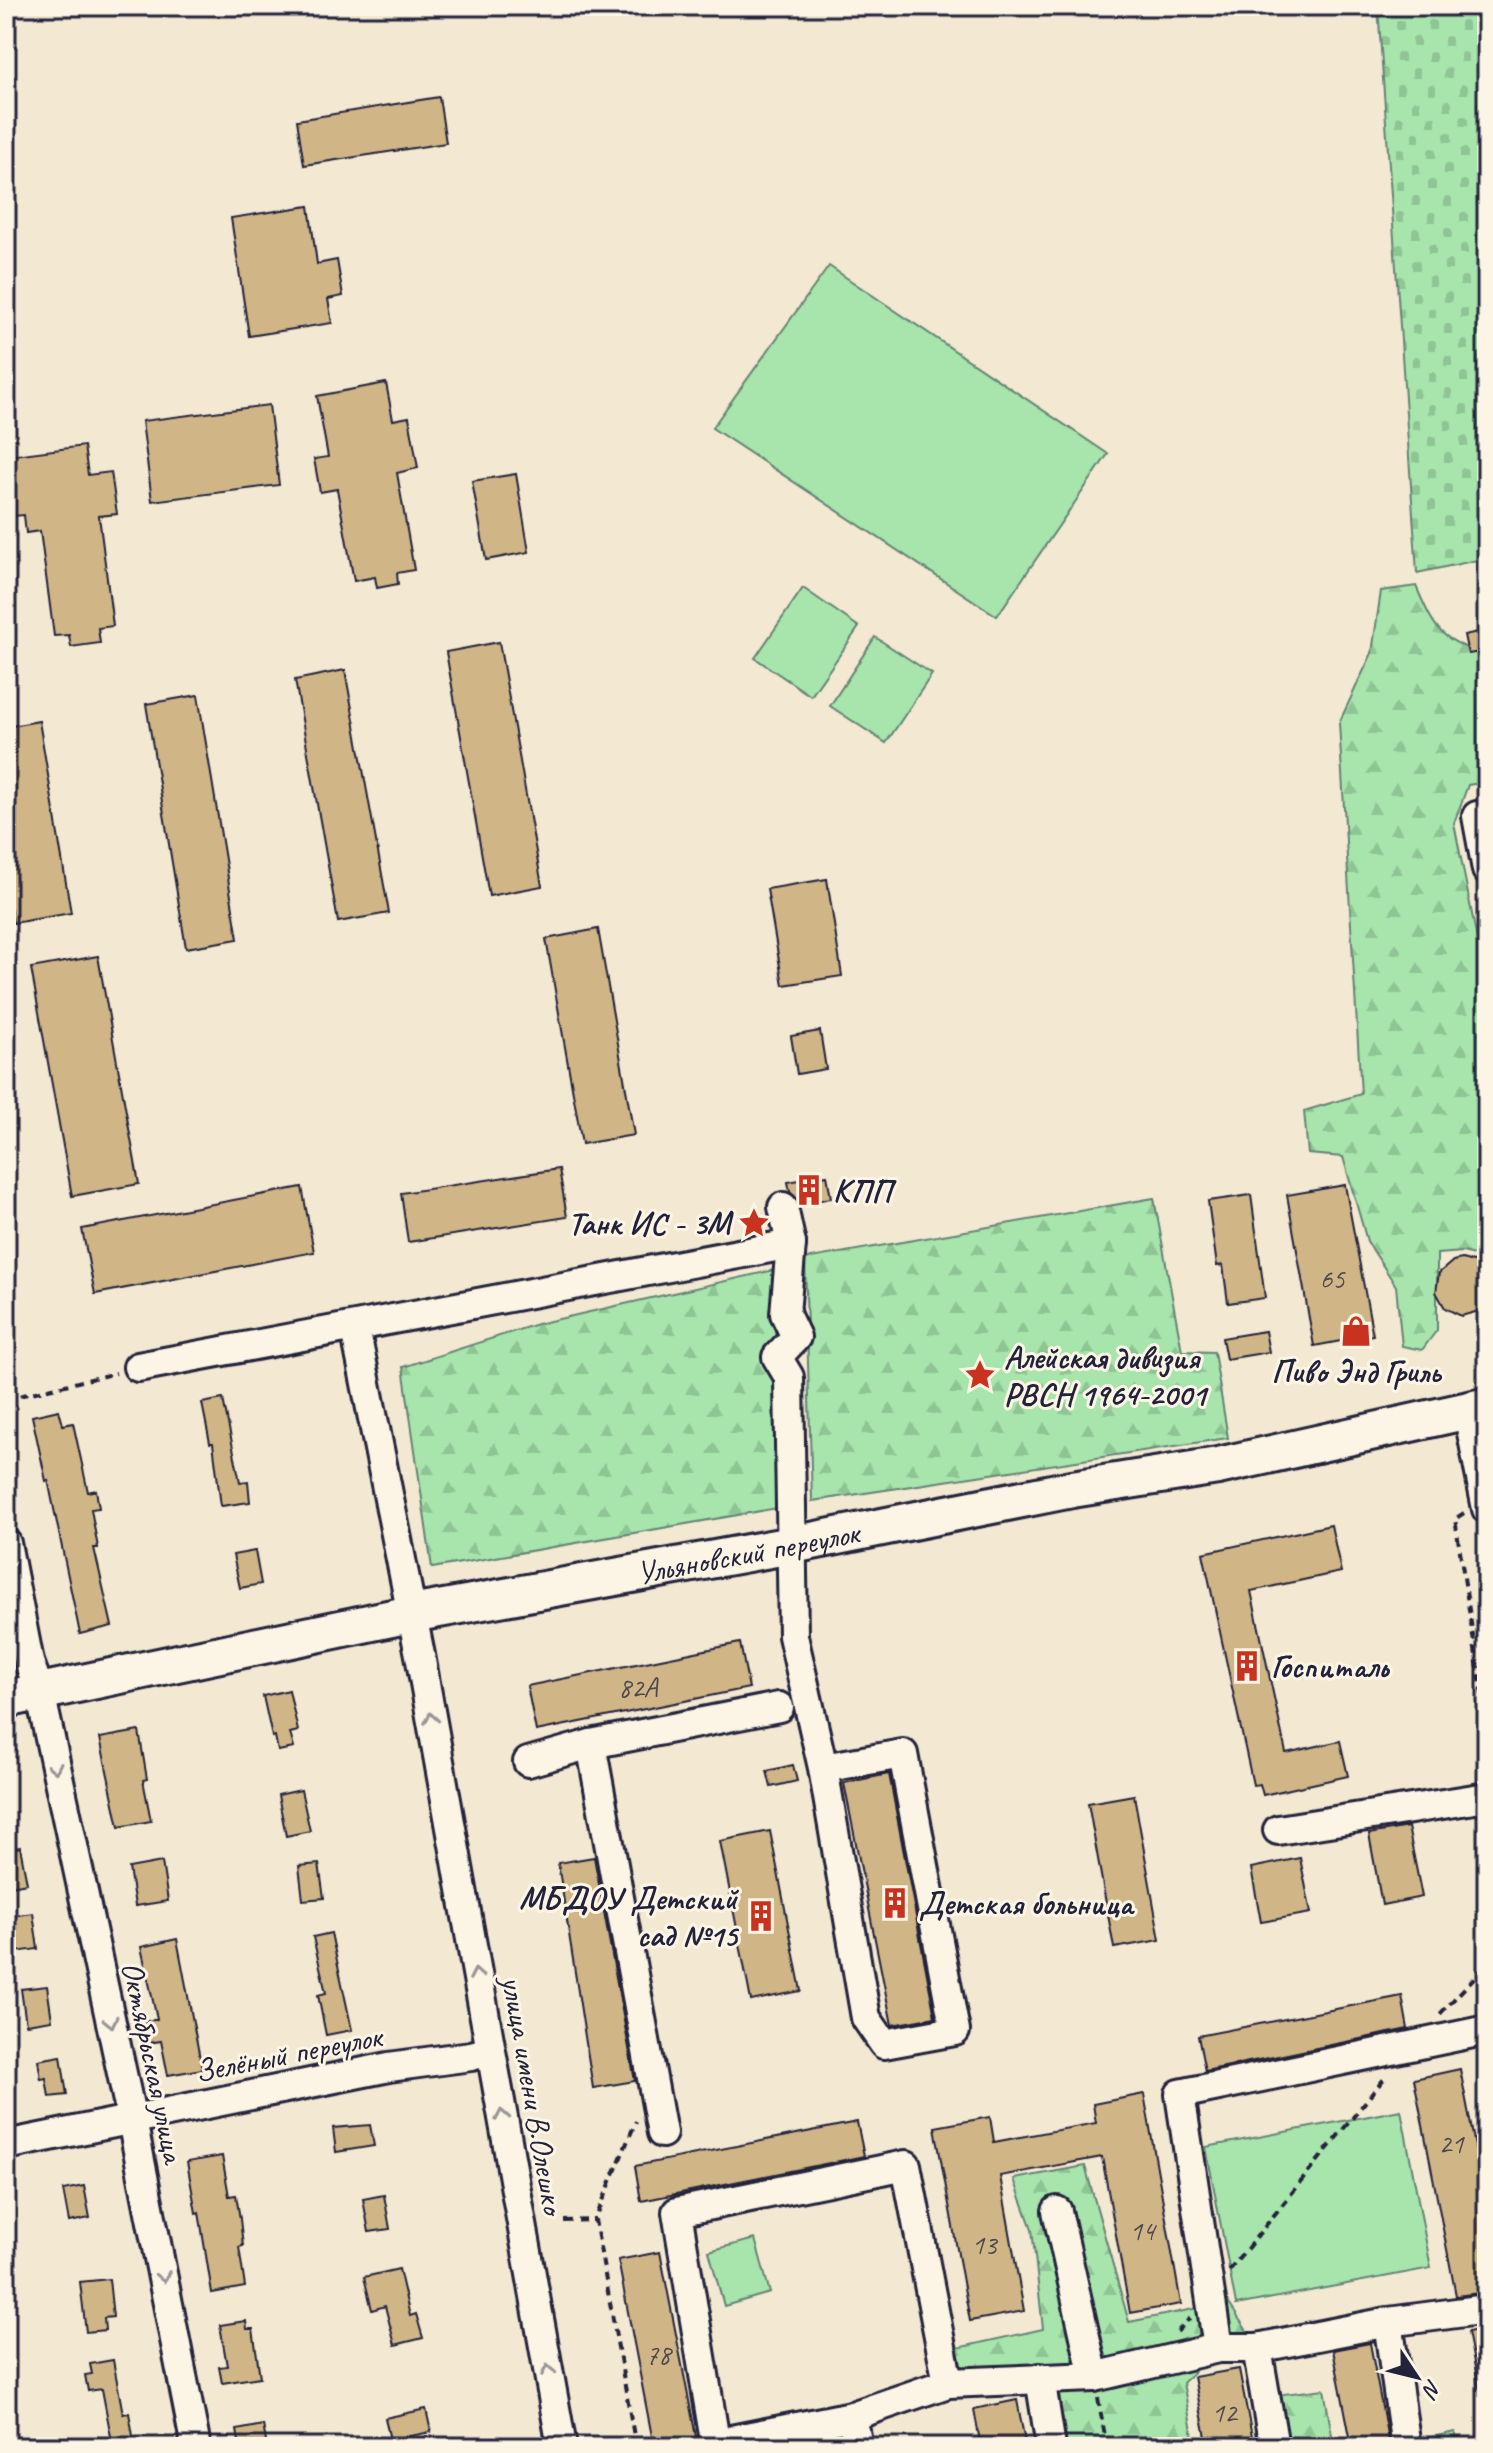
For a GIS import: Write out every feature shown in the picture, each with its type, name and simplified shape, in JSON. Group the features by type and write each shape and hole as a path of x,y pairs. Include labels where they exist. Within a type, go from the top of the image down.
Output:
{"main road":[{"name":"Ульяновский переулок","path":"23,1695 411,1614 792,1545 1072,1489 1218,1466 1478,1409"}],"street":[{"path":"1477,816 1487,870"},
{"path":"783,1207 791,1244 785,1314 796,1337 777,1357 789,1377 793,1636 823,1768 866,2018 884,2044 955,2031 903,1754 823,1768"},
{"path":"138,1367 791,1244"},
{"name":"улица имени В.Олешко","path":"355,1328 411,1614 562,2447"},
{"path":"1476,1510 1478,1409"},
{"name":"Октябрьская улица","path":"6,1543 29,1662 23,1695 132,2120 196,2447"},
{"path":"528,1762 591,1744 779,1707"},
{"path":"591,1744 662,2133"},
{"path":"1278,1830 1487,1797"},
{"path":"1218,2348 1180,2094 1487,2030"},
{"name":"Зелёный переулок","path":"6,2145 389,2067 490,2051"},
{"path":"948,2383 906,2165 677,2212 716,2445 852,2416 948,2383 1094,2377 1218,2348 1257,2348 1388,2322 1487,2309"},
{"path":"1057,2211 1094,2377"},
{"path":"1388,2322 1406,2447"},
{"path":"1257,2348 1274,2447"},
{"path":"1040,2378 1051,2447"},
{"path":"852,2416 858,2447"}],"path":[{"path":"6,1399 138,1367"},
{"path":"1476,1510 1455,1519 1487,1727"},
{"path":"1439,2016 1487,1964"},
{"path":"1175,2335 1410,2047"},
{"path":"636,2447 595,2220 653,2080"},
{"path":"564,2221 595,2220"},
{"path":"1094,2377 1107,2447"}],"green space":[{"path":"1378,6 1487,6 1487,558 1417,573"},
{"path":"829,266 1108,454 997,616 712,428"},
{"path":"1416,586 1429,615 1441,632 1487,657 1487,782 1468,785 1454,823 1487,990 1487,1259 1463,1252 1437,1254 1437,1330 1422,1350 1402,1346 1396,1286 1367,1241 1343,1157 1308,1154 1304,1111 1361,1094 1339,723 1372,653 1381,591"},
{"path":"803,588 859,627 811,696 755,658"},
{"path":"875,637 932,674 886,743 830,706"},
{"path":"1154,1198 1182,1351 1214,1352 1228,1438 812,1501 805,1259"},
{"path":"774,1270 778,1508 432,1568 403,1367 537,1324"},
{"path":"1401,2110 1431,2268 1236,2305 1206,2147"},
{"path":"1085,2166 1129,2322 1228,2302 1247,2331 1201,2364 1183,2383 1195,2447 1054,2447 1046,2391 959,2372 953,2349 1043,2329 1032,2229 1014,2179"},
{"path":"755,2239 770,2293 724,2306 709,2251"},
{"path":"1324,2389 1334,2447 1284,2447 1275,2395"},
{"path":"1455,2432 1459,2447 1414,2447 1413,2441"}],"building":[{"path":"439,97 446,143 304,165 297,120"},
{"path":"309,206 317,264 337,260 343,296 328,299 332,323 249,336 231,218"},
{"path":"386,383 393,420 409,417 418,468 397,473 414,570 397,573 398,584 377,588 375,577 354,581 337,489 320,492 314,459 328,457 317,396"},
{"path":"269,405 279,485 152,501 142,421"},
{"path":"84,446 88,475 111,472 117,514 99,516 113,626 98,628 100,643 71,647 69,635 54,636 40,531 26,533 24,515 13,516 6,456"},
{"path":"516,474 529,552 486,560 472,481"},
{"path":"1487,630 1487,651 1468,654 1464,635"},
{"path":"499,642 542,886 489,896 446,652"},
{"path":"345,670 389,913 338,922 295,680"},
{"path":"198,695 238,939 186,948 146,704"},
{"path":"39,721 71,913 13,923 6,884 6,727"},
{"path":"827,879 842,976 783,985 767,889"},
{"path":"598,929 634,1135 582,1144 546,939"},
{"path":"98,956 139,1184 72,1196 31,968"},
{"path":"820,1031 826,1069 797,1074 791,1036"},
{"path":"559,1169 567,1217 408,1242 401,1193"},
{"name":"КПП","path":"827,1175 831,1198 800,1204 790,1192 788,1182"},
{"path":"1345,1185 1373,1335 1314,1346 1287,1195"},
{"path":"302,1187 314,1252 95,1294 82,1229"},
{"path":"1251,1195 1265,1298 1228,1303 1223,1265 1217,1266 1208,1201"},
{"path":"1462,1259 1480,1264 1487,1270 1487,1304 1479,1311 1461,1316 1445,1308 1436,1292 1439,1273 1453,1261"},
{"path":"1265,1331 1269,1352 1226,1359 1222,1338"},
{"path":"223,1399 240,1482 248,1481 250,1502 221,1506 213,1443 210,1443 202,1403"},
{"path":"59,1410 63,1425 73,1423 88,1492 96,1490 99,1508 91,1509 98,1548 94,1548 112,1626 80,1634 32,1416"},
{"name":"Госпиталь","path":"1331,1525 1341,1572 1251,1591 1286,1753 1340,1741 1348,1776 1263,1795 1260,1784 1253,1785 1203,1553"},
{"path":"255,1551 261,1584 240,1588 233,1555"},
{"path":"740,1643 749,1688 536,1731 527,1686"},
{"path":"289,1690 298,1731 290,1733 294,1748 278,1751 263,1696"},
{"path":"139,1731 147,1779 143,1780 151,1821 119,1827 100,1738"},
{"path":"793,1765 797,1781 771,1787 767,1771"},
{"name":"Детская больница","path":"889,1774 935,2017 892,2025 844,1783"},
{"path":"301,1790 310,1831 286,1836 278,1795"},
{"path":"1134,1795 1160,1940 1114,1948 1088,1803"},
{"path":"1408,1827 1422,1897 1382,1905 1369,1834"},
{"name":"МБДОУ Детский сад №15","path":"770,1831 801,1991 751,2001 720,1841"},
{"path":"20,1847 27,1883 6,1887 6,1850"},
{"path":"594,1857 635,2081 593,2088 558,1863"},
{"path":"1300,1858 1311,1913 1261,1922 1251,1868"},
{"path":"162,1862 168,1901 135,1906 129,1868"},
{"path":"319,1864 324,1898 303,1900 299,1866"},
{"path":"33,1913 38,1949 16,1952 10,1916"},
{"path":"331,1933 352,2030 326,2035 318,1995 326,1993 313,1937"},
{"path":"177,1939 202,2069 168,2075 161,2041 148,2043 144,2022 157,2019 141,1947"},
{"path":"47,1986 52,2020 26,2024 21,1989"},
{"path":"1402,1996 1408,2029 1205,2071 1198,2036"},
{"path":"61,2056 67,2095 49,2097 46,2078 41,2079 38,2060"},
{"path":"1460,2069 1487,2208 1487,2292 1456,2296 1414,2079"},
{"path":"1144,2094 1181,2304 1130,2313 1102,2157 1000,2176 1024,2311 970,2321 935,2127 990,2117 994,2142 1096,2123 1093,2104"},
{"path":"857,2122 864,2156 641,2201 635,2166"},
{"path":"370,2125 374,2146 336,2152 333,2128"},
{"path":"222,2156 229,2196 236,2195 245,2287 212,2293 199,2212 196,2213 187,2162"},
{"path":"84,2186 90,2218 69,2222 63,2190"},
{"path":"384,2195 390,2229 369,2232 363,2199"},
{"path":"660,2252 698,2447 654,2447 618,2260"},
{"path":"399,2269 410,2316 416,2314 423,2338 395,2345 385,2306 372,2310 364,2277"},
{"path":"109,2279 113,2317 104,2318 105,2330 86,2332 80,2282"},
{"path":"246,2321 247,2329 253,2329 260,2377 222,2383 219,2367 227,2366 220,2325"},
{"path":"1487,2328 1487,2388 1479,2388 1468,2332"},
{"path":"1370,2343 1389,2447 1352,2447 1333,2350"},
{"path":"113,2360 123,2414 129,2413 135,2447 113,2447 102,2389 88,2391 85,2375 92,2374 90,2364"},
{"path":"1239,2369 1254,2447 1208,2447 1194,2377"},
{"path":"1017,2400 1026,2447 981,2447 974,2409"},
{"path":"426,2409 431,2432 390,2440 385,2418"},
{"path":"263,2425 267,2447 240,2447 237,2430"}],"place":[{"name":"КПП","path":"809,1190"},
{"name":"Танк ИС - 3М","path":"754,1223"},
{"name":"Пиво Энд Гриль","path":"1356,1331"},
{"name":"Алейская дивизия РВСН 1964-2001","path":"980,1375"},
{"name":"Госпиталь","path":"1247,1666"},
{"name":"Детская больница","path":"895,1903"},
{"name":"МБДОУ Детский сад №15","path":"761,1916"}]}
